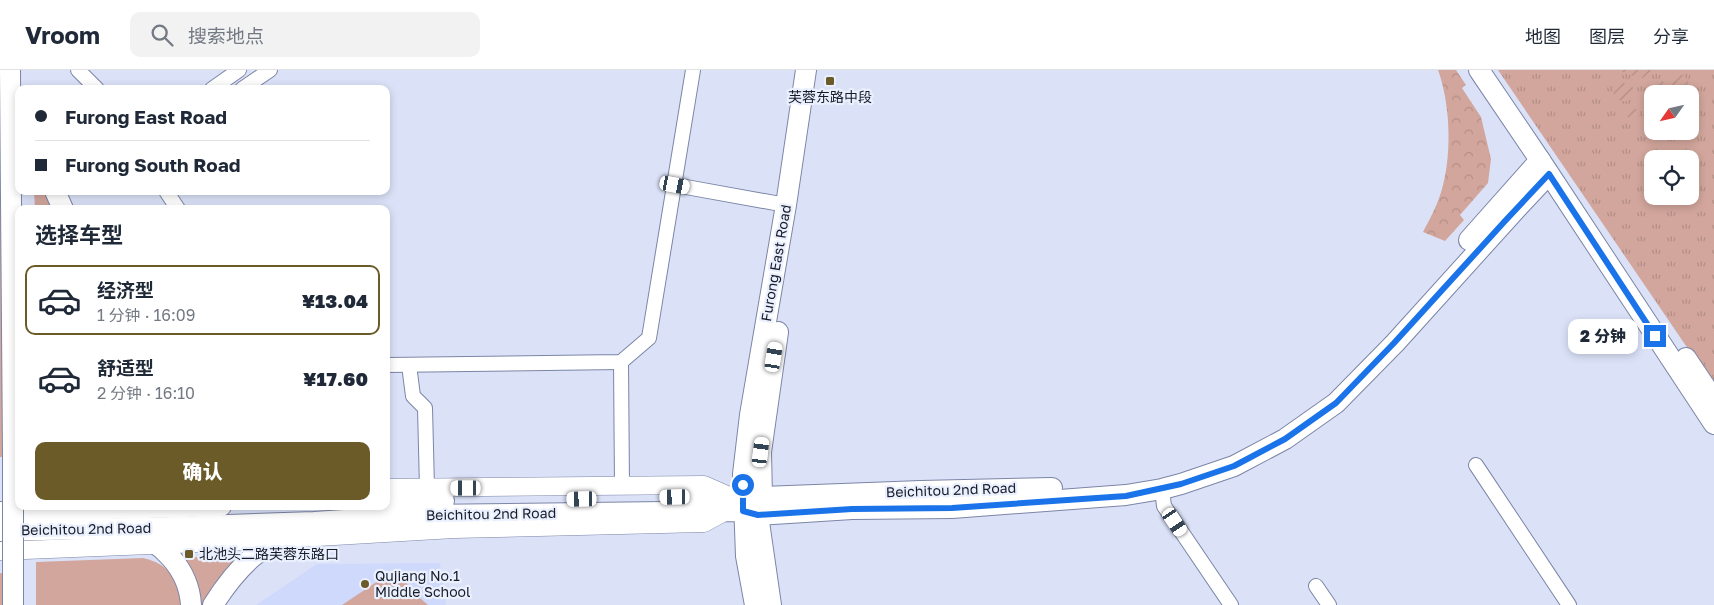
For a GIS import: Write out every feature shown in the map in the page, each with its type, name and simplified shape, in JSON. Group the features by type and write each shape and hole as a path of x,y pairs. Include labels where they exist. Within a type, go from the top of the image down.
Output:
{"main road":[{"path":"10,70 15,86"},
{"path":"10,70 13,605"},
{"name":"Furong East Road","path":"755,605 746,556 743,474 750,415 786,205 806,70"},
{"name":"Furong East Road","path":"771,605 744,504 761,452 818,70"},
{"path":"1479,70 1714,424"},
{"path":"1491,70 1714,400"},
{"name":"Beichitou 2nd Road","path":"0,512 332,521 421,515 744,504 1106,486 1146,479 1216,460 1233,453 1280,430 1332,390 1545,167"},
{"name":"Beichitou 2nd Road","path":"390,502 744,504 852,509 952,508 1126,496 1162,489 1234,466 1285,439 1336,403 1388,350 1545,167"},
{"path":"13,376 15,367"},
{"name":"Beichitou 2nd Road","path":"0,531 120,515 176,510"},
{"path":"120,515 134,532 157,545 167,554 183,574 189,588 191,605"},
{"path":"213,605 242,566 252,557 296,530 332,521"}],"street":[{"path":"78,70 93,85"},
{"path":"218,85 239,70"},
{"path":"248,85 270,70"},
{"path":"390,366 621,362 649,338 693,70"},
{"path":"675,185 786,205"},
{"path":"621,362 622,486"},
{"path":"409,365 413,396 424,408 428,488"},
{"path":"1476,465 1569,605"},
{"path":"390,488 704,485 744,504"},
{"path":"1162,489 1164,506 1231,605"},
{"path":"0,496 15,496"},
{"path":"0,551 278,540 454,529 704,523 744,504"},
{"path":"1316,586 1330,605"}],"shaded area":[{"name":"Qujiang No.1 Middle School","path":"440,563 446,605 256,605 317,564"}],"green space":[{"path":"1438,70 1456,70 1466,85 1462,88 1481,117 1491,159 1488,183 1460,215 1464,220 1445,241 1423,232 1432,215 1443,185 1448,157 1447,112"},
{"path":"1498,70 1714,70 1714,387"},
{"path":"1619,70 1658,70 1644,78 1639,78"},
{"path":"1678,74 1684,76 1688,81 1688,85 1670,85 1669,77"},
{"path":"1661,79 1664,85 1649,85"},
{"path":"1620,81 1634,88 1632,97 1628,101 1621,101 1614,96 1613,87"},
{"path":"0,101 2,121 5,457 0,457"},
{"path":"1631,108 1635,108 1639,114 1635,120 1631,120 1627,116 1627,112"},
{"path":"34,195 51,195 55,205 35,205"},
{"path":"241,555 208,605 196,605 178,558"},
{"path":"143,558 160,564 171,574 178,588 181,605 36,605 36,562"},
{"path":"396,569 413,592 428,605 342,605"},
{"path":"0,573 5,574 5,605 0,605"}],"place":[{"name":"芙蓉东路中段","path":"830,81"},
{"name":"北池头二路芙蓉东路口","path":"189,554"},
{"name":"Qujiang No.1 Middle School","path":"365,584"}],"route":[{"path":"743,485 743,511 758,515 852,509 952,508 1126,496 1181,484 1234,466 1285,439 1336,403 1394,343 1549,174 1655,336"}]}
